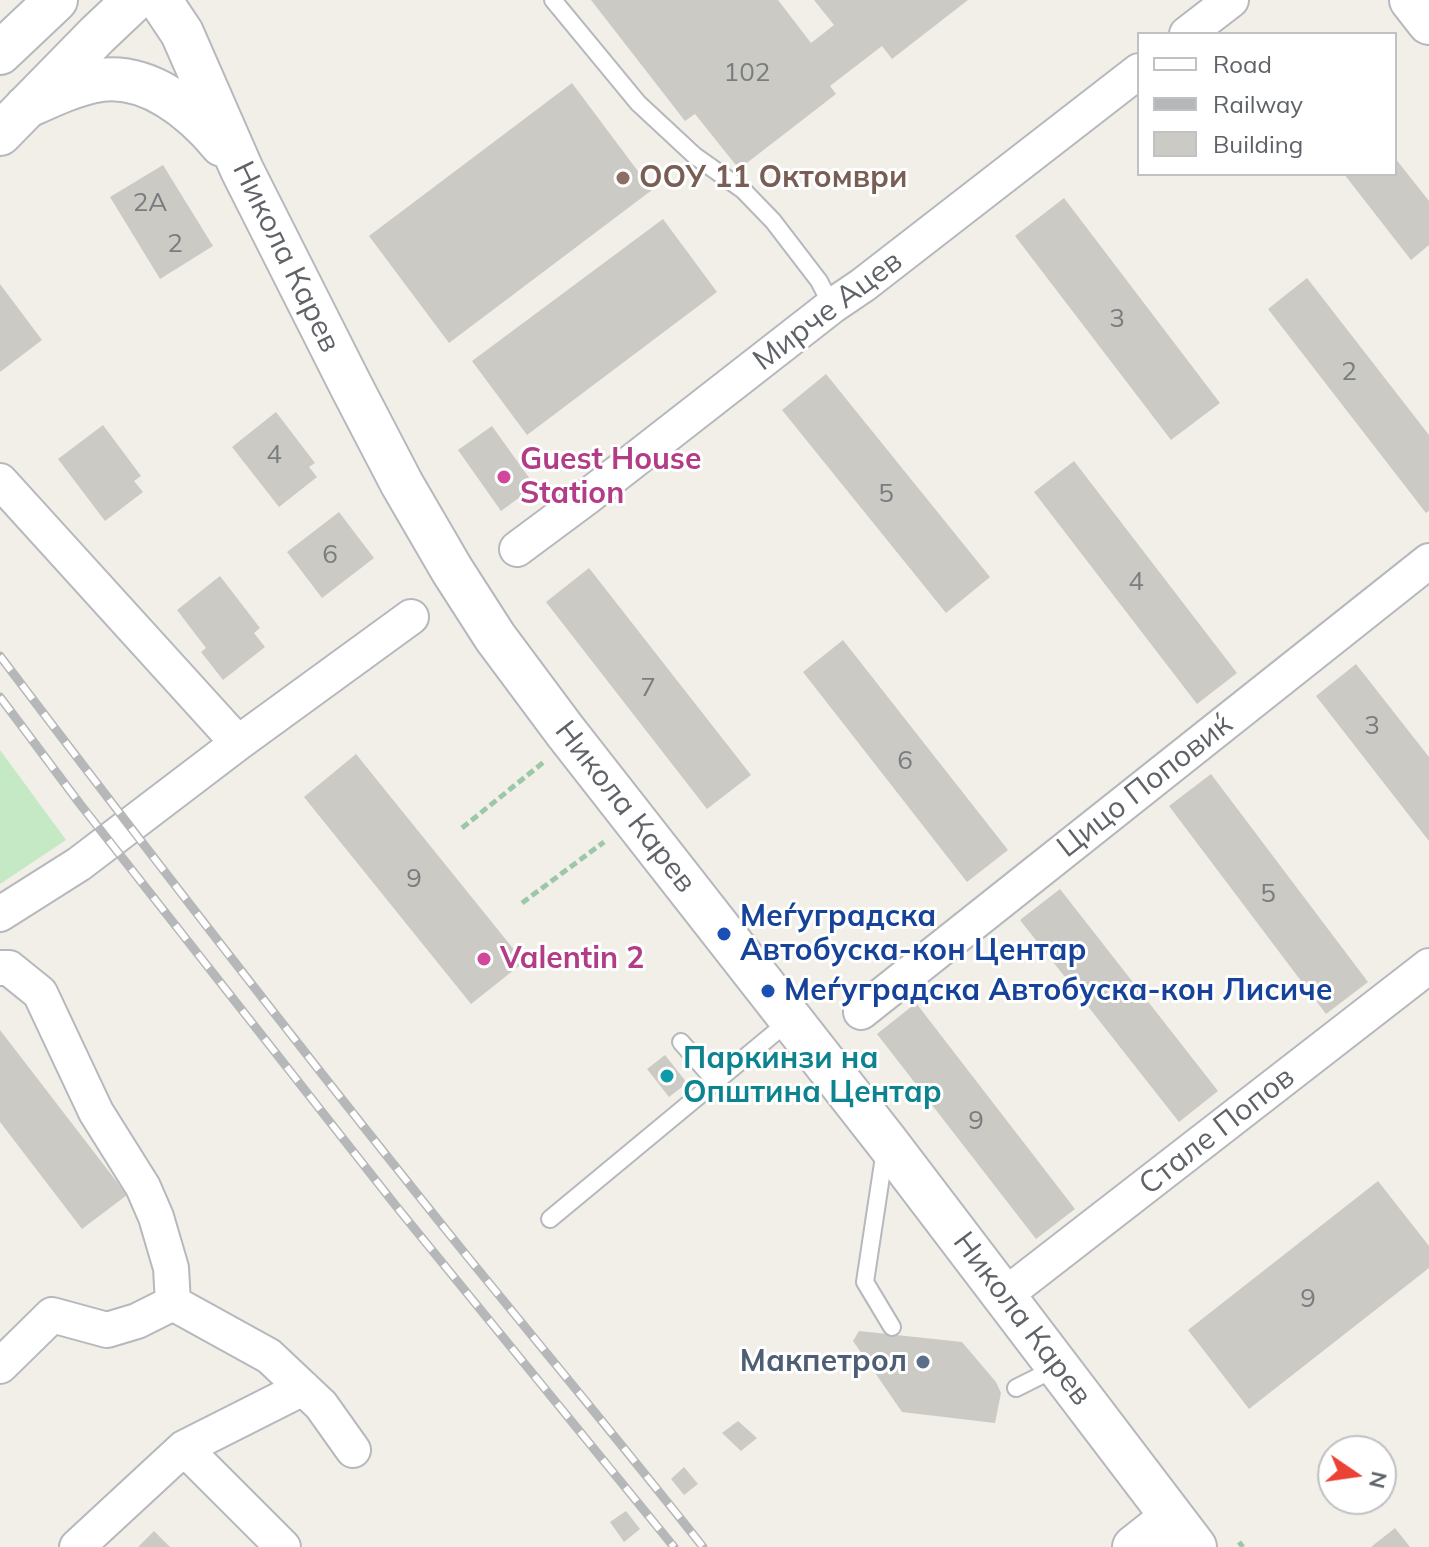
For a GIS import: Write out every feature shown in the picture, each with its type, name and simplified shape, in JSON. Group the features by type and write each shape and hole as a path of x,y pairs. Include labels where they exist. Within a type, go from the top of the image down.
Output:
{"street":[{"path":"0,53 56,0"},
{"path":"13,121 134,0"},
{"name":"Никола Карев","path":"160,0 182,33 242,170 402,484 495,637 1059,1367 1162,1537"},
{"path":"1190,32 1231,0"},
{"path":"1411,0 1429,23"},
{"name":"Мирче Ацев","path":"517,549 1137,73"},
{"path":"13,121 55,94 97,81 128,81 161,92 191,113 242,170"},
{"path":"0,481 238,743"},
{"name":"Цицо Поповиќ","path":"861,1012 1429,561"},
{"path":"0,914 79,864 411,617"},
{"name":"Стале Попов","path":"1005,1295 1429,966"},
{"path":"0,968 9,968 40,993 96,1112 143,1187 156,1217 171,1268 173,1303"},
{"path":"0,1366 52,1315 107,1330 137,1321 173,1303"},
{"path":"173,1303 269,1356 321,1405 353,1450"},
{"path":"77,1547 184,1448 303,1388"},
{"path":"184,1448 283,1547"}],"lane":[{"path":"553,0 638,103 695,156 743,190 773,221 819,281 832,306"},
{"path":"550,1219 790,1020"},
{"path":"681,1042 715,1081"},
{"path":"886,1141 865,1282 892,1327"},
{"path":"1016,1388 1059,1367"}],"path":[{"path":"462,828 548,758"},
{"path":"522,903 608,839"}],"green space":[{"path":"0,750 66,840 0,884"}],"building":[{"path":"591,0 778,0 811,43 834,25 814,0 968,0 892,59 882,46 830,86 836,94 739,169 695,114 685,121"},
{"path":"572,83 652,190 449,343 369,236"},
{"path":"1397,161 1429,201 1429,245 1411,260 1346,176 1397,176"},
{"path":"163,165 213,246 160,279 110,197"},
{"path":"1064,198 1220,403 1171,440 1015,236"},
{"path":"663,219 717,292 527,435 472,361"},
{"path":"1307,278 1429,435 1429,511 1426,513 1268,309"},
{"path":"0,284 42,340 0,372"},
{"path":"826,374 990,577 946,613 782,410"},
{"path":"276,412 315,463 309,467 317,477 279,507 232,447"},
{"path":"103,425 141,476 134,481 143,492 105,521 58,459"},
{"path":"492,426 535,486 501,511 458,450"},
{"path":"1074,461 1237,673 1197,704 1034,492"},
{"path":"339,512 374,558 322,598 287,552"},
{"path":"589,568 751,775 707,809 546,602"},
{"path":"220,576 260,628 254,633 265,647 223,680 201,652 206,648 177,610"},
{"path":"843,640 1008,850 967,882 803,672"},
{"path":"1356,664 1429,757 1429,841 1316,696"},
{"path":"356,754 524,962 471,1004 304,797"},
{"path":"1211,774 1368,982 1326,1014 1169,806"},
{"path":"1060,889 1218,1091 1179,1122 1020,920"},
{"path":"916,1003 1075,1209 1036,1239 877,1034"},
{"path":"0,1030 127,1195 82,1229 0,1122"},
{"name":"Паркинзи на Општина Центар","path":"665,1055 687,1083 669,1097 647,1069"},
{"path":"1378,1181 1429,1246 1429,1268 1249,1409 1188,1330"},
{"name":"Макпетрол","path":"859,1331 962,1342 996,1382 1001,1393 995,1423 902,1412 853,1341"},
{"path":"738,1421 757,1438 741,1451 722,1433"},
{"path":"684,1467 698,1484 684,1495 671,1479"},
{"path":"626,1511 640,1529 624,1542 610,1522"},
{"path":"1395,1528 1410,1547 1371,1547"},
{"path":"154,1531 170,1547 138,1547"}],"railway":[{"path":"0,656 348,1108 703,1547"},
{"path":"0,697 80,804 396,1206 674,1547"}],"place":[{"name":"ООУ 11 Октомври","path":"623,178"},
{"name":"Guest House Station","path":"504,477"},
{"name":"Меѓуградска Автобуска-кон Центар","path":"724,934"},
{"name":"Valentin 2","path":"484,959"},
{"name":"Меѓуградска Автобуска-кон Лисиче","path":"768,991"},
{"name":"Паркинзи на Општина Центар","path":"667,1076"},
{"name":"Макпетрол","path":"923,1362"}]}
